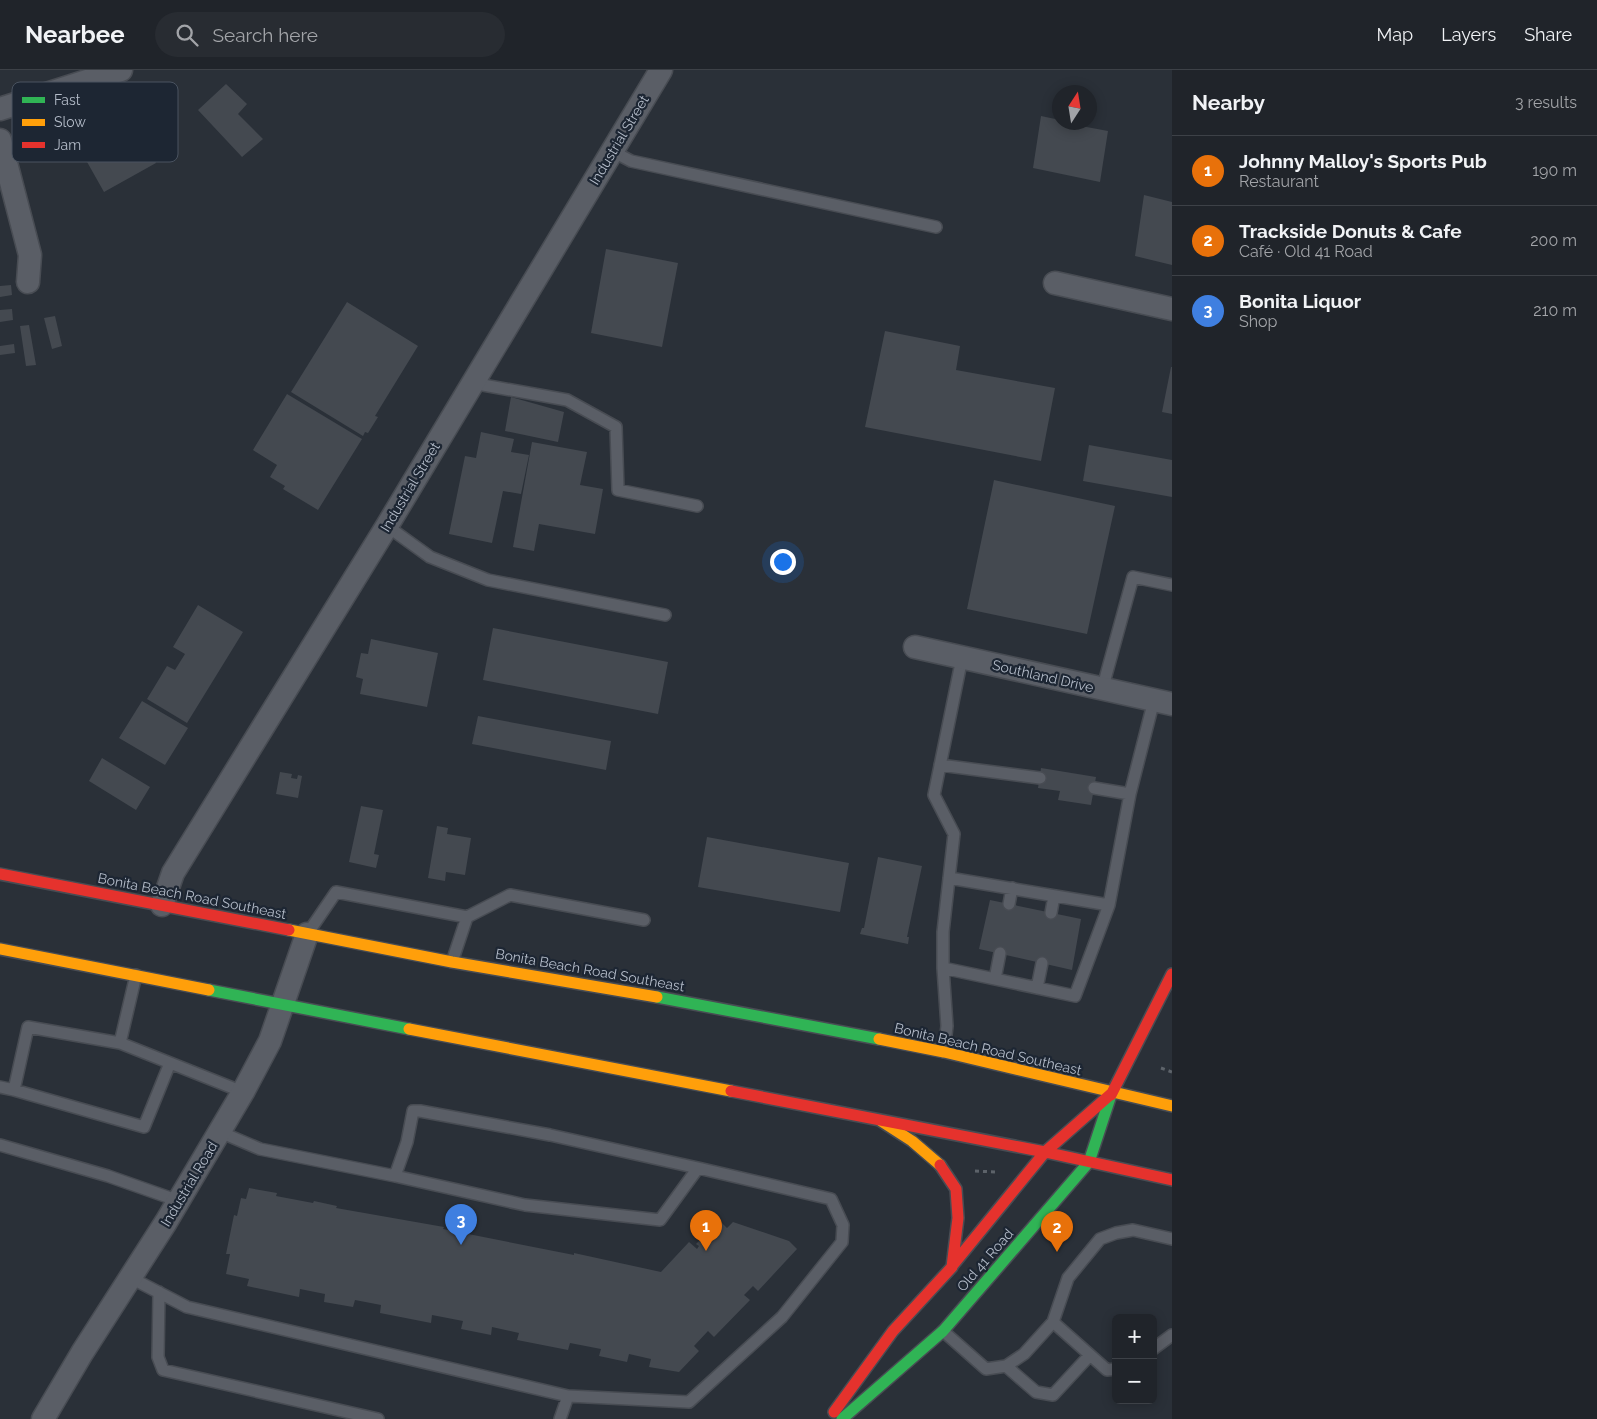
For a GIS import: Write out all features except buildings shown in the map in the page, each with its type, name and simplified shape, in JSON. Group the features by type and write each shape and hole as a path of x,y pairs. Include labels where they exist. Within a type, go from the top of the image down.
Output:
{"main road":[{"name":"Bonita Beach Road Southeast","path":"0,874 452,962 718,1007 944,1052 1112,1094 1172,1106"},
{"path":"0,949 1045,1152 1172,1180"},
{"name":"Old 41 Road","path":"842,1419 943,1332 1089,1162 1112,1094 1172,974"},
{"name":"Old 41 Road","path":"829,1419 893,1331 952,1267 1045,1152 1112,1094"},
{"path":"881,1121 912,1141 940,1165 956,1189 958,1218 952,1267"}],"street":[{"path":"84,82 122,70"},
{"name":"Industrial Street","path":"162,905 173,873 387,526 661,70"},
{"path":"0,109 12,105"},
{"path":"0,140 30,255 28,282"},
{"path":"1055,283 1172,310"},
{"name":"Southland Drive","path":"915,647 1163,702"},
{"name":"Industrial Road","path":"43,1419 179,1201 220,1132 270,1041 307,934"}],"lane":[{"path":"612,151 631,161 936,227"},
{"path":"472,383 566,400 616,427 618,490 697,506"},
{"path":"387,526 430,557 488,580 665,615"},
{"path":"1102,690 1133,578 1172,585"},
{"path":"944,1052 947,1026 943,968 943,932 954,834 934,796 962,658"},
{"path":"943,968 1075,996 1109,905 1130,794 1163,702"},
{"path":"940,765 1040,778"},
{"path":"1094,788 1130,794"},
{"path":"949,878 1109,905"},
{"path":"1009,904 1012,888"},
{"path":"307,934 336,892 467,917 510,895 644,920"},
{"path":"1051,913 1054,896"},
{"path":"452,962 467,917"},
{"path":"995,979 1000,953"},
{"path":"1037,988 1042,963"},
{"path":"120,1042 136,975"},
{"path":"14,1090 28,1027 120,1042 242,1092"},
{"path":"0,1087 144,1127 170,1063"},
{"path":"131,1278 188,1307 568,1396 690,1402 782,1317 842,1242 843,1225 831,1199 673,1161 550,1135 413,1111 407,1142 395,1176"},
{"path":"220,1132 260,1150 395,1176 525,1205 660,1220 698,1168"},
{"path":"0,1145 108,1176 179,1201"},
{"path":"943,1332 986,1369 1006,1366 1024,1354 1053,1322 1068,1278 1100,1239 1133,1230 1172,1239"},
{"path":"159,1292 158,1357 162,1370 378,1419"},
{"path":"1053,1322 1107,1370 1112,1369"},
{"path":"1157,1345 1172,1335"},
{"path":"1006,1366 1036,1392 1052,1395 1090,1355"},
{"path":"560,1419 568,1396"}],"path":[{"path":"1161,1068 1172,1072"},
{"path":"968,1170 1001,1172"}],"traffic: fast":[{"path":"209,990 409,1029"},
{"path":"657,997 879,1039"},
{"path":"842,1419 943,1331 1089,1162 1111,1095"}],"traffic: slow":[{"path":"289,930 452,962 657,997"},
{"path":"0,949 209,990"},
{"path":"409,1029 731,1091"},
{"path":"879,1039 944,1052 1172,1106"},
{"path":"881,1121 912,1141 940,1165"}],"traffic: jam":[{"path":"0,874 289,930"},
{"path":"1111,1095 1172,974"},
{"path":"731,1091 1045,1152 1172,1180"},
{"path":"952,1266 1045,1152 1111,1094"},
{"path":"834,1412 893,1331 952,1267 958,1218 956,1189 940,1165"}],"place":[{"name":"Bonita Liquor","path":"461,1245"},
{"name":"Johnny Malloy's Sports Pub","path":"706,1251"},
{"name":"Trackside Donuts & Cafe","path":"1057,1252"}]}
